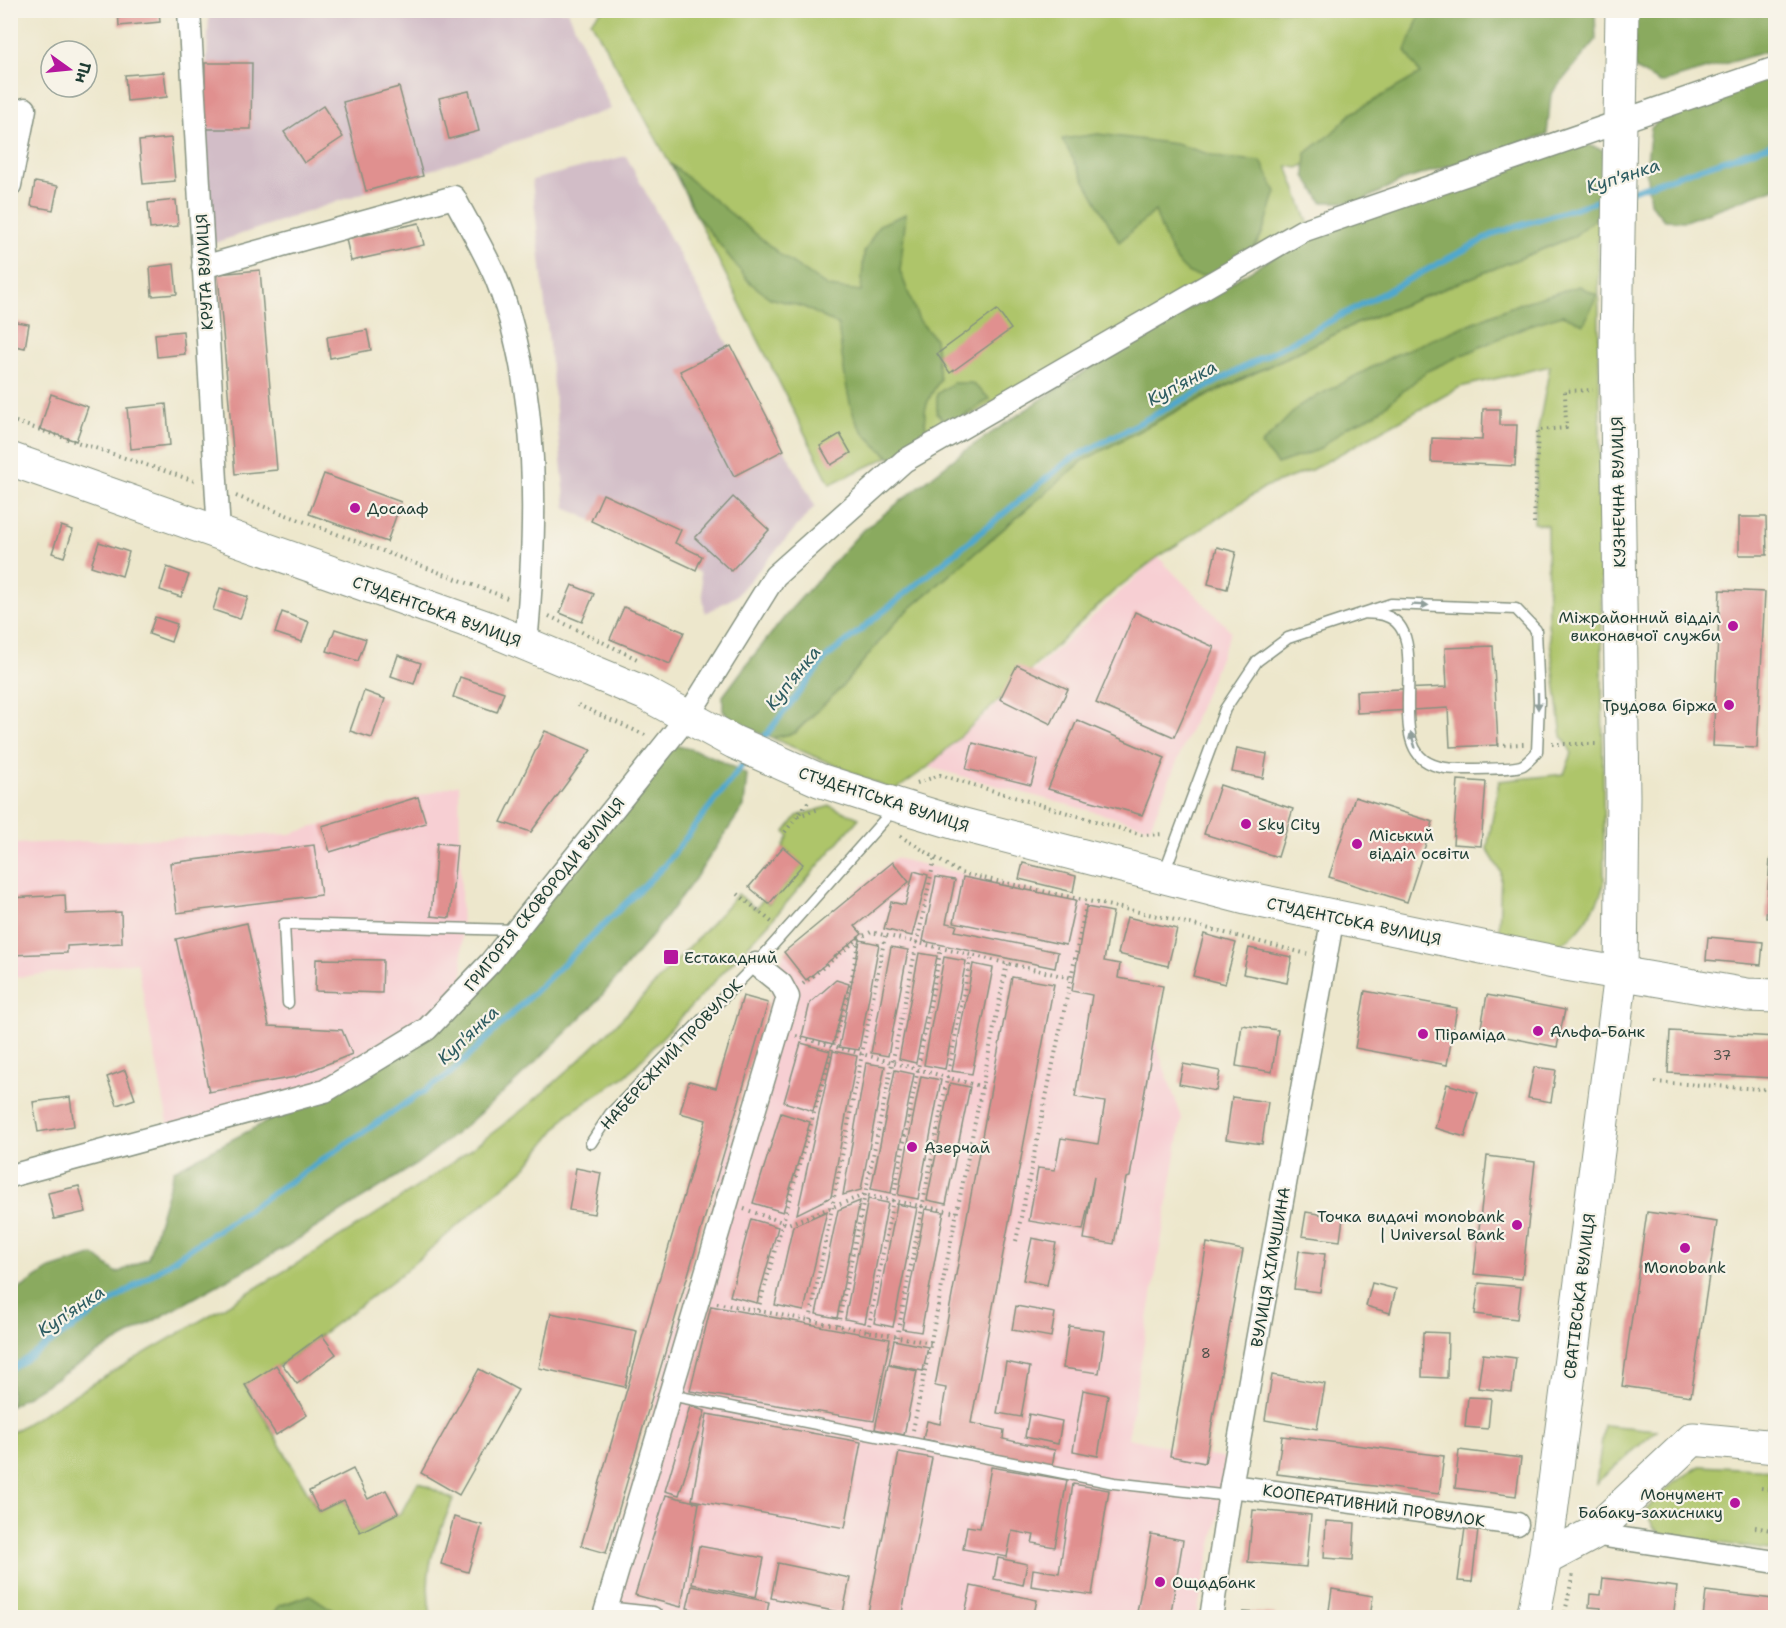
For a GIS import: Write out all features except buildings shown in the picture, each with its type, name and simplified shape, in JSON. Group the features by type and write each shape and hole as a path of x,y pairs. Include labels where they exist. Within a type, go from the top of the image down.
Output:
{"main road":[{"name":"КУЗНЕЧНА ВУЛИЦЯ","path":"1621,974 1623,796 1617,389 1622,10"},
{"name":"СТУДЕНТСЬКА ВУЛИЦЯ","path":"10,459 526,644 644,693 754,751 819,780 896,805 1163,877 1333,916 1621,974 1747,995 1776,996"},
{"name":"СВАТІВСЬКА ВУЛИЦЯ","path":"1533,1617 1559,1564 1621,974"},
{"path":"1559,1564 1693,1439 1776,1447"}],"street":[{"name":"КРУТА ВУЛИЦЯ","path":"189,10 219,533"},
{"name":"ГРИГОРІЯ СКОВОРОДИ ВУЛИЦЯ","path":"10,1176 325,1091 427,1029 490,963 688,716 775,576 904,461 1302,231 1647,110 1776,68"},
{"path":"10,185 25,109"},
{"path":"204,267 454,197 496,278 522,364 532,476 530,606 526,644"},
{"name":"ВУЛИЦЯ ХІМУШИНА","path":"1211,1617 1231,1491 1333,916"},
{"path":"652,1617 605,1612 788,997 782,984 756,964"},
{"name":"КООПЕРАТИВНИЙ ПРОВУЛОК","path":"1231,1491 1517,1524"},
{"path":"1592,1534 1776,1562"}],"lane":[{"path":"1163,877 1225,709 1257,661 1288,638 1391,603 1516,609 1536,630 1539,701 1537,752 1523,765 1490,768 1447,770 1424,760 1413,746 1409,724 1407,641 1401,627 1388,616 1363,613"},
{"name":"НАБЕРЕЖНИЙ ПРОВУЛОК","path":"591,1143 610,1114 756,964 896,805"},
{"path":"288,1003 284,924 517,930"},
{"path":"670,1395 1114,1484 1231,1491"}],"path":[{"path":"1534,523 1538,430 1566,428 1565,391 1617,389"},
{"path":"10,420 216,488 530,606 640,661"},
{"path":"1179,833 1142,836 940,775 896,805 909,840 960,873 1325,958"},
{"path":"785,832 812,798 807,796"},
{"path":"797,816 830,806"},
{"path":"838,1326 934,856"},
{"path":"738,894 784,933"},
{"path":"1016,1241 1087,901"},
{"path":"788,997 859,938 871,932 1071,978"},
{"path":"810,1320 885,936"},
{"path":"758,1310 851,983 859,938"},
{"path":"868,1331 941,948"},
{"path":"897,1337 970,955"},
{"path":"911,1443 1007,963"},
{"path":"778,1031 862,1056 983,1087"},
{"path":"1655,1082 1776,1090"},
{"path":"727,1203 788,1224 832,1205 864,1195 957,1213"},
{"path":"698,1299 931,1343"},
{"path":"1761,1488 1776,1490"},
{"path":"1755,1527 1776,1531"},
{"path":"1559,1564 1564,1617"}],"shaded area":[{"path":"209,10 568,11 611,109 212,244 204,129"},
{"path":"626,156 815,506 735,597 705,613 700,573 566,508 532,180"},
{"path":"1158,557 1231,631 1150,827 928,767"},
{"path":"459,784 463,991 325,1091 170,1134 137,962 11,978 10,844 290,834"},
{"path":"895,858 1109,908 1113,912 1104,961 1120,964 1132,977 1182,1118 1128,1438 1225,1459 1221,1505 1196,1617 593,1618 784,952"}],"green space":[{"path":"603,10 1518,11 1357,142 1298,168 1287,166 1310,228 929,438 830,484 674,171 591,21"},
{"path":"1421,11 1595,11 1596,40 1551,94 1547,135 1401,181 1360,202 1322,202 1305,176 1306,153 1332,133 1352,113 1420,74 1406,51"},
{"path":"1635,11 1775,11 1775,49 1660,83 1635,69"},
{"path":"1775,73 1775,188 1685,221 1664,220 1650,203 1646,169 1651,128 1675,106"},
{"path":"1098,134 1176,144 1222,158 1261,161 1276,192 1263,231 1255,246 1237,263 1228,268 1209,275 1191,274 1174,257 1155,211 1119,242 1062,139"},
{"path":"1588,145 1603,150 1603,180 1598,216 1573,237 1358,323 1185,406 1084,460 899,618 841,688 794,733 772,738 734,724 723,710 723,696 747,664 791,609 860,533 963,452 1066,383 1311,234 1564,147"},
{"path":"671,164 781,255 828,287 861,291 864,253 879,225 906,214 900,271 919,320 935,339 940,380 926,407 925,421 929,438 892,459 870,440 859,426 851,406 838,325 804,307 770,298 749,282 695,213"},
{"path":"1598,216 1604,884 1586,921 1571,937 1555,945 1543,944 1499,931 1501,872 1487,849 1499,781 1564,774 1572,753 1562,736 1548,624 1547,525 1534,523 1538,430 1550,366 1460,387 1311,470 1265,487 1158,557 1115,590 928,767 894,791 772,738 795,733 841,688 899,618 1084,460 1177,411 1354,325 1573,237"},
{"path":"1579,286 1597,295 1584,324 1562,315 1527,326 1427,371 1376,414 1347,427 1318,450 1277,464 1261,445 1300,405 1399,353 1518,304"},
{"path":"953,383 972,383 990,399 948,426 937,413 937,394"},
{"path":"665,744 688,748 708,755 747,775 744,806 694,880 650,938 593,1006 512,1085 417,1164 287,1246 107,1347 11,1406 11,1295 48,1270 94,1255 117,1273 148,1258 174,1170 325,1091 427,1029"},
{"path":"830,806 859,818 771,921 627,1075 568,1114 526,1167 399,1276 282,1364 245,1385 319,1512 344,1500 360,1532 401,1513 418,1482 453,1499 436,1543 429,1570 431,1617 343,1617 310,1595 279,1606 271,1617 11,1618 11,1433 332,1242 457,1159 517,1114 604,1036 738,894 756,909 763,899 769,904 802,864 783,847 789,836 785,832 797,816"},
{"path":"1604,1425 1657,1430 1596,1483"},
{"path":"1700,1466 1775,1470 1775,1551 1663,1535 1653,1527 1646,1510 1672,1484"},
{"path":"310,1595 343,1617 271,1617 279,1606"}],"waterway":[{"name":"Куп'янка","path":"1628,192 1776,143"},
{"name":"Куп'янка","path":"759,744 826,658 1068,461 1496,233 1610,197"},
{"name":"Куп'янка","path":"10,1370 451,1073 664,866 747,759"}],"place":[{"name":"Досааф","path":"355,508"},
{"name":"Міжрайонний відділ виконавчої служби","path":"1733,626"},
{"name":"Трудова біржа","path":"1729,705"},
{"name":"Sky City","path":"1246,824"},
{"name":"Міський відділ освіти","path":"1357,844"},
{"name":"Естакадний","path":"671,957"},
{"name":"Альфа-Банк","path":"1538,1031"},
{"name":"Піраміда","path":"1423,1034"},
{"name":"Азерчай","path":"912,1147"},
{"name":"Точка видачі monobank | Universal Bank","path":"1517,1225"},
{"name":"Monobank","path":"1685,1248"},
{"name":"Монумент Бабаку-захиснику","path":"1735,1503"},
{"name":"Ощадбанк","path":"1160,1582"}]}
